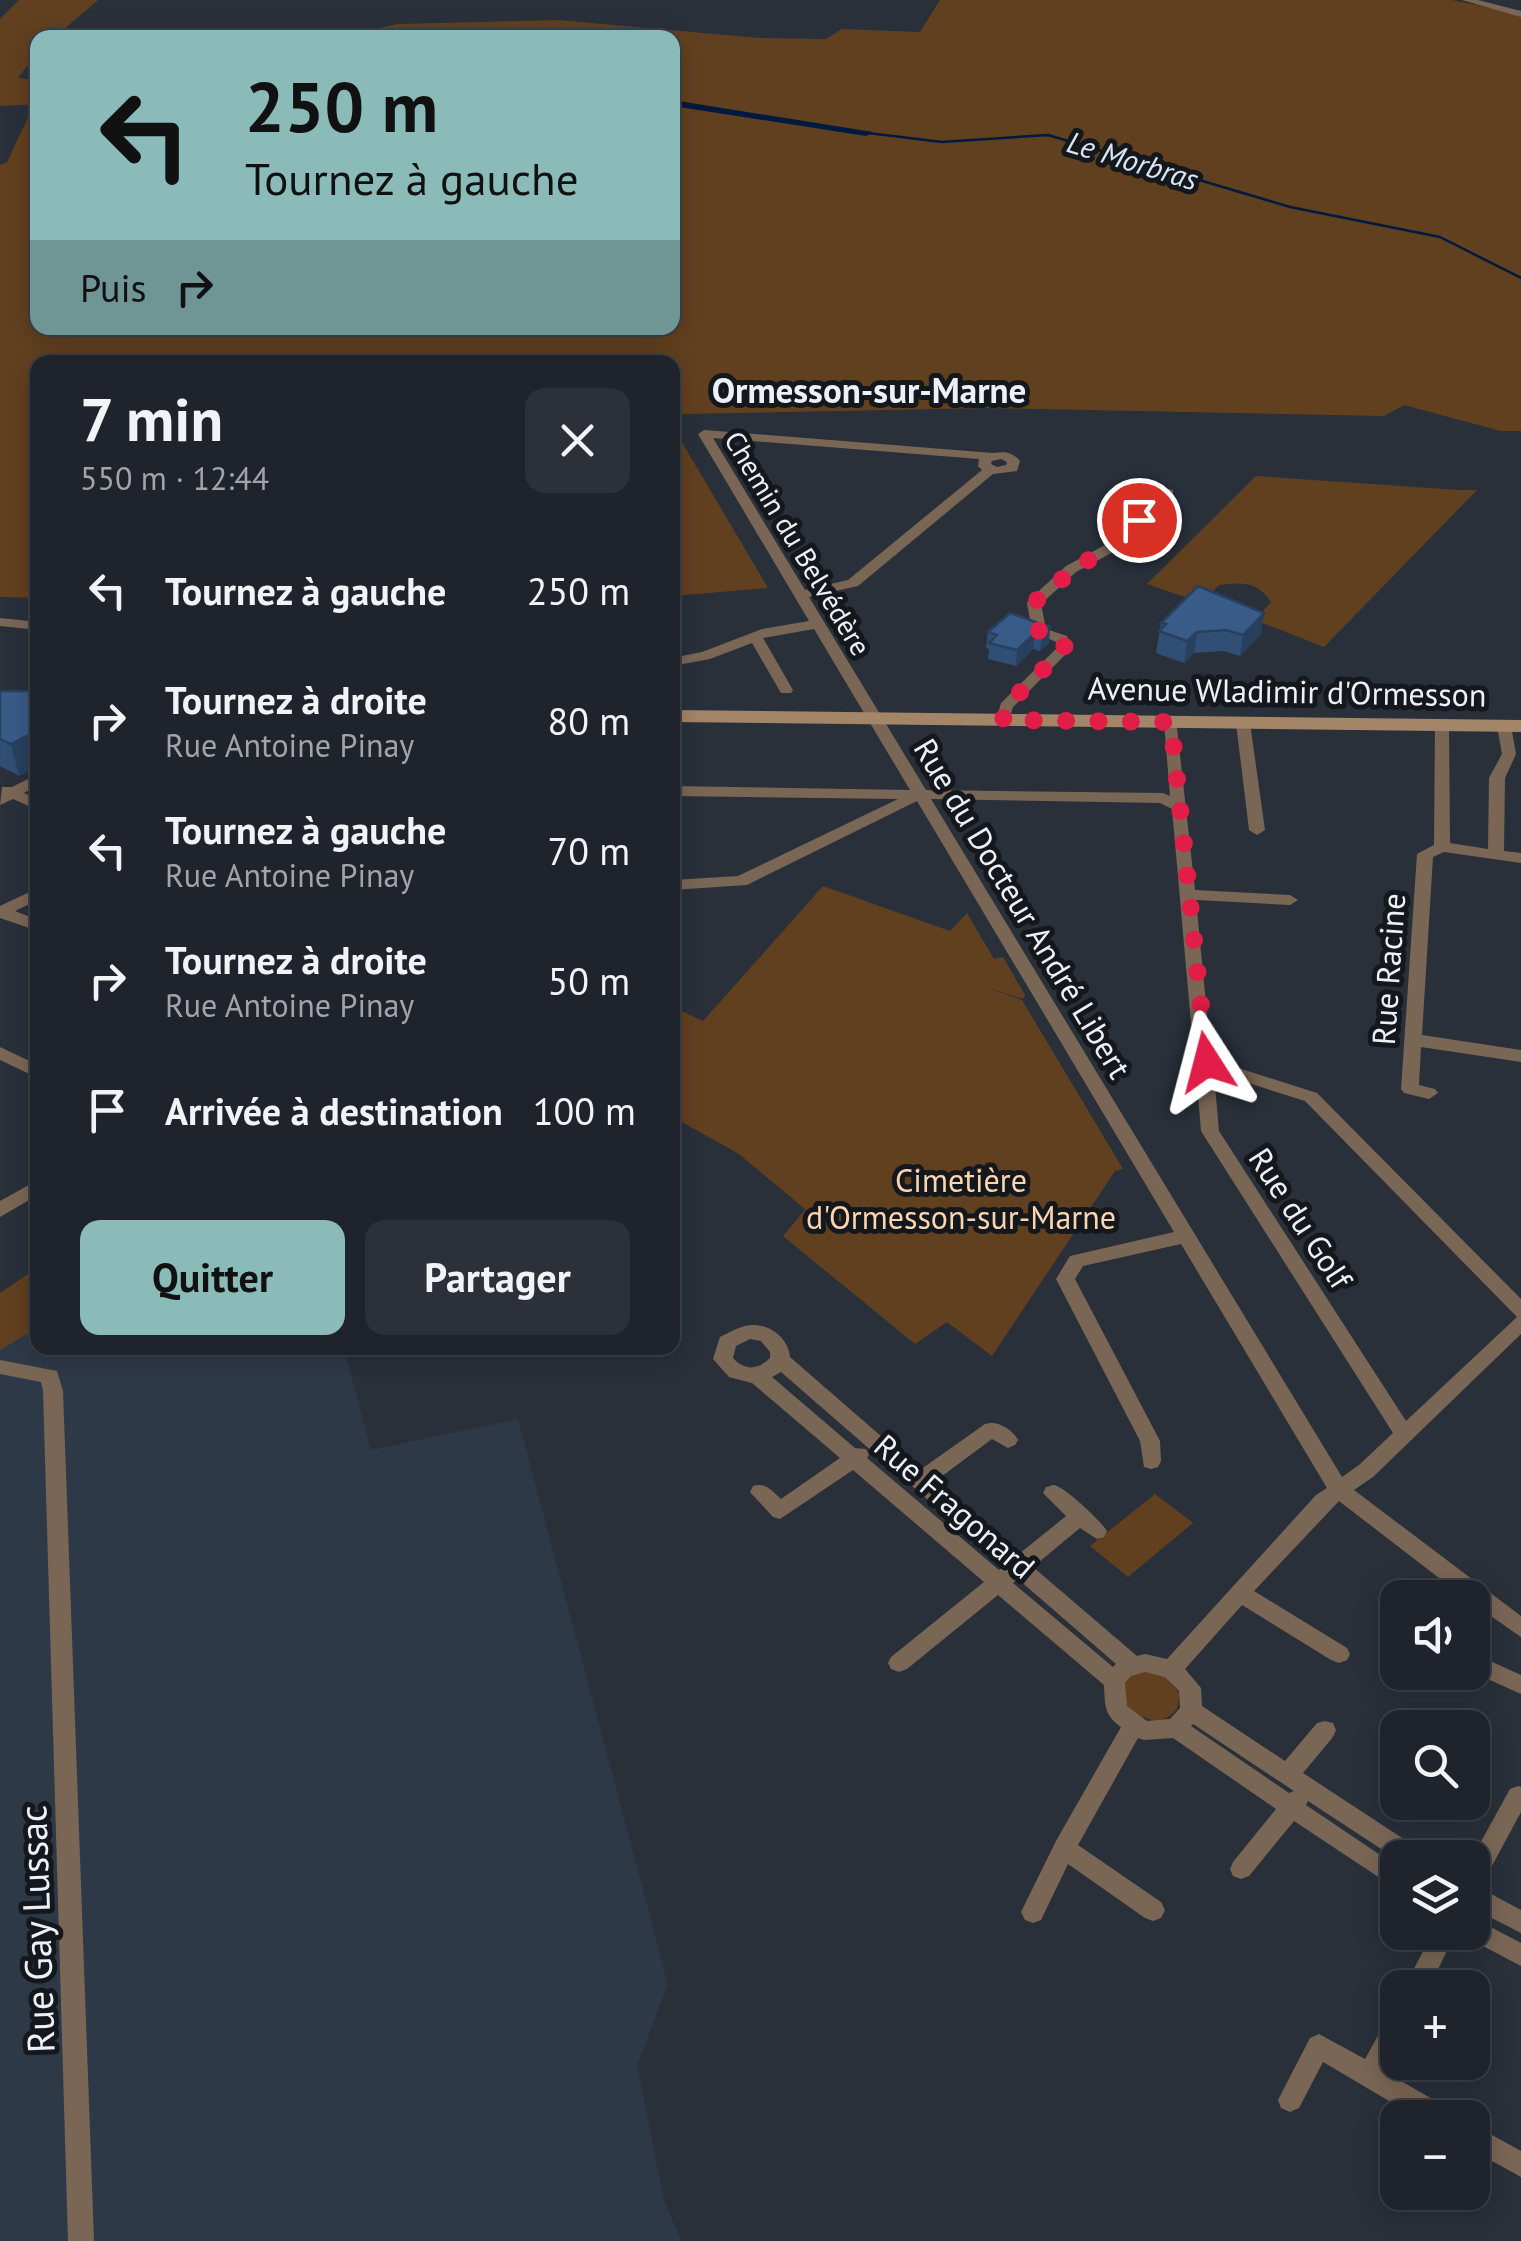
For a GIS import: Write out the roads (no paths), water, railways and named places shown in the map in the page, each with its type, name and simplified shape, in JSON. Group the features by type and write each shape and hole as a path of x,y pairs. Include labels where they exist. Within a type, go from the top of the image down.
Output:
{"main road":[{"name":"Avenue Wladimir d'Ormesson","path":"680,716 1512,726"}],"street":[{"path":"1467,0 1521,14"},
{"name":"Chemin du Belvédère","path":"801,595 853,583 990,463 704,434 873,718"},
{"path":"1003,720 1006,706 1065,648 1062,639 1039,631 1034,603 1071,569 1110,548 1168,494"},
{"path":"0,622 30,625"},
{"path":"680,660 704,656 756,636 818,624"},
{"path":"756,636 786,690"},
{"name":"Rue du Docteur André Libert","path":"873,718 1338,1489"},
{"name":"Rue du Golf","path":"1171,722 1174,798 1188,896 1203,1057 1214,1073 1206,1084 1210,1132 1404,1435"},
{"path":"1243,723 1257,830"},
{"name":"Rue Racine","path":"1429,1093 1410,1090 1425,854 1442,846 1442,726"},
{"path":"1496,854 1497,778 1509,754 1512,726"},
{"path":"4,792 30,781"},
{"path":"680,791 1174,798"},
{"path":"4,792 30,803"},
{"path":"680,884 741,881 918,794"},
{"path":"1442,846 1521,858"},
{"path":"1188,896 1290,900"},
{"path":"1,912 30,897"},
{"path":"1,912 30,923"},
{"path":"1414,1040 1521,1056"},
{"path":"0,1053 30,1068"},
{"path":"1214,1073 1229,1071 1311,1097 1521,1311"},
{"path":"0,1210 30,1191"},
{"path":"1151,1460 1150,1440 1065,1279 1076,1261 1186,1236"},
{"path":"1171,1669 1338,1489 1366,1471 1521,1323"},
{"name":"Rue Fragonard","path":"1114,1681 757,1376 734,1372 724,1359 727,1342 737,1335 766,1335 780,1350 780,1360 1132,1665"},
{"path":"757,1376 780,1360"},
{"name":"Rue Gay Lussac","path":"0,1368 50,1376 56,1452 81,2241"},
{"path":"920,1481 992,1429 1008,1440"},
{"path":"760,1492 780,1511 876,1443"},
{"path":"1338,1489 1521,1628"},
{"path":"899,1662 1000,1585 1017,1564 1089,1524 1054,1494"},
{"path":"1240,1593 1339,1654"},
{"path":"1145,1662 1171,1669 1190,1688 1183,1720 1155,1732 1133,1726 1116,1711 1111,1691 1114,1681 1132,1665 1145,1662"},
{"path":"1490,1670 1521,1685"},
{"path":"1183,1720 1298,1780 1387,1840"},
{"path":"1183,1720 1290,1807 1380,1868"},
{"path":"1033,1912 1064,1848 1133,1726"},
{"path":"1241,1870 1290,1807 1298,1780 1326,1730"},
{"path":"1490,1848 1518,1796"},
{"path":"1064,1848 1153,1910"},
{"path":"1490,1906 1521,1922"},
{"path":"1490,1938 1521,1955"},
{"path":"1290,2100 1319,2046 1412,2100"},
{"path":"1369,2074 1380,2054"},
{"path":"1490,2147 1521,2165"}],"water":[{"path":"680,101 873,132 866,136 680,107"}],"waterway":[{"name":"Le Morbras","path":"868,133 942,142 1048,135 1290,207 1440,237 1521,278"}],"district":[{"name":"Ormesson-sur-Marne","path":"869,390"}],"park label":[{"name":"Cimetière d'Ormesson-sur-Marne","path":"961,1198"}]}
